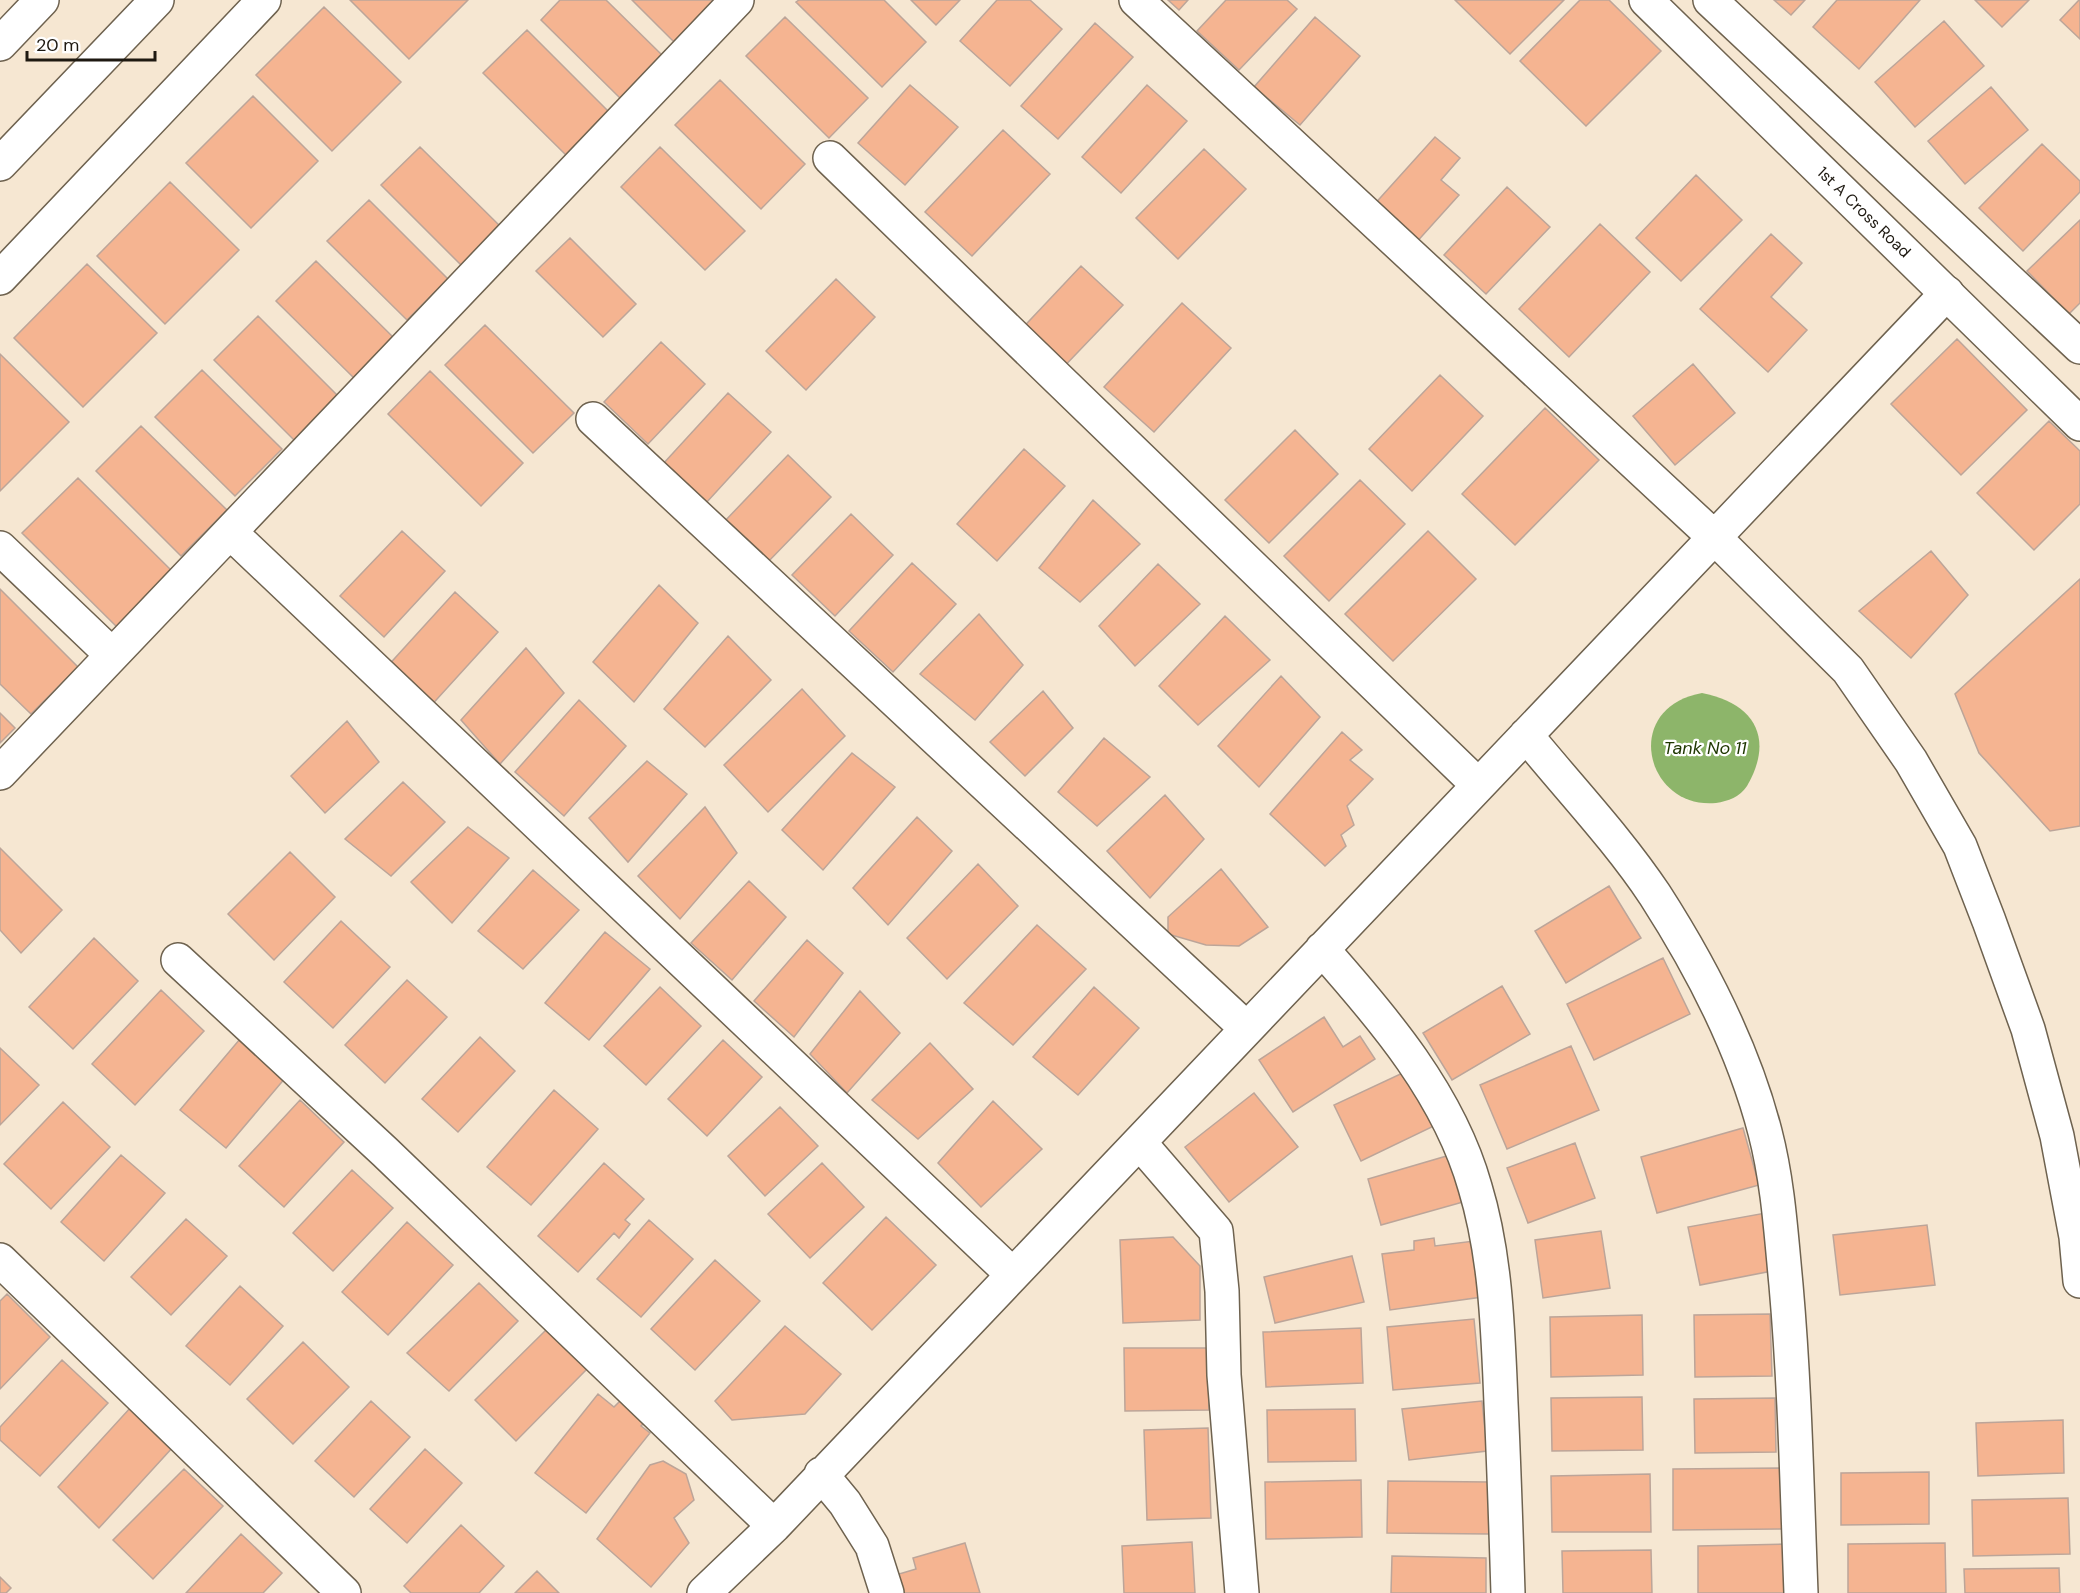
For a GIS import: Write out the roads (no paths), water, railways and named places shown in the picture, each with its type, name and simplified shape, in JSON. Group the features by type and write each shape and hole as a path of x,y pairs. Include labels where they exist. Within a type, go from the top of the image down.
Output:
{"street":[{"path":"0,44 42,0"},
{"path":"0,164 157,0"},
{"path":"0,278 264,0"},
{"path":"0,773 737,0"},
{"path":"1136,0 1714,537 1848,670 1911,761 1960,846 2028,1029 2057,1136 2076,1237 2080,1281"},
{"name":"1st A Cross Road","path":"1646,0 2080,424"},
{"path":"1710,0 2080,347"},
{"path":"1773,123 1805,89"},
{"path":"830,158 1478,785"},
{"path":"704,1593 774,1526 1947,293"},
{"path":"593,419 1246,1028"},
{"path":"230,532 1012,1274"},
{"path":"0,548 112,655"},
{"path":"1526,735 1601,821 1654,894 1689,951 1721,1013 1743,1065 1778,1189 1793,1364 1801,1593"},
{"path":"1322,949 1371,1006 1428,1084 1452,1129 1475,1186 1491,1261 1499,1355 1508,1593"},
{"path":"178,960 385,1152 774,1526"},
{"path":"1140,1143 1216,1231 1222,1291 1224,1375 1242,1593"},
{"path":"0,1260 344,1593"},
{"path":"821,1474 845,1503 872,1546 887,1593"}],"water":[{"name":"Tank No 11","path":"1702,693 1735,705 1754,725 1759,738 1759,753 1755,769 1747,786 1733,798 1716,803 1692,801 1673,791 1659,775 1652,756 1652,736 1660,718 1676,702"}]}
